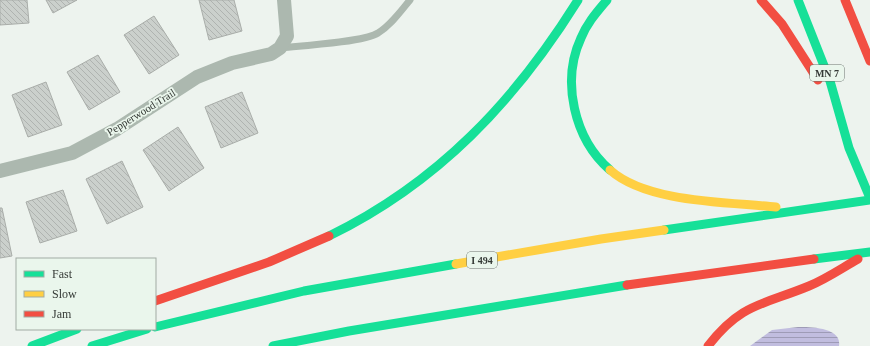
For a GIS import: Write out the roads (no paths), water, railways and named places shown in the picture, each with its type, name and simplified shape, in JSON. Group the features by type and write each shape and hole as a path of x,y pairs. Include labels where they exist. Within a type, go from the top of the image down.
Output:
{"highway":[{"path":"156,301 307,247 347,227 399,195 453,153 505,102 552,42 578,0"},
{"path":"607,0 592,17 582,35 571,76 571,96 575,114 593,152 606,167 632,185 665,196 811,210"},
{"path":"761,0 782,24 817,78 849,148"},
{"name":"MN 7","path":"798,0 830,81 849,148 870,199"},
{"path":"845,0 870,61"},
{"name":"I 494","path":"156,327 304,291 601,239 811,210 870,199"},
{"path":"273,346 349,331 632,284 870,252"},
{"path":"708,346 730,320 745,309 810,285 870,252"},
{"path":"32,346 74,330"},
{"path":"92,346 144,330"}],"street":[{"path":"280,48 287,36 284,0"},
{"name":"Pepperwood Trail","path":"0,171 72,153 117,129 197,77 232,63 271,54 280,48"}],"lane":[{"path":"280,48 363,39 377,34 393,21 410,0"}]}
